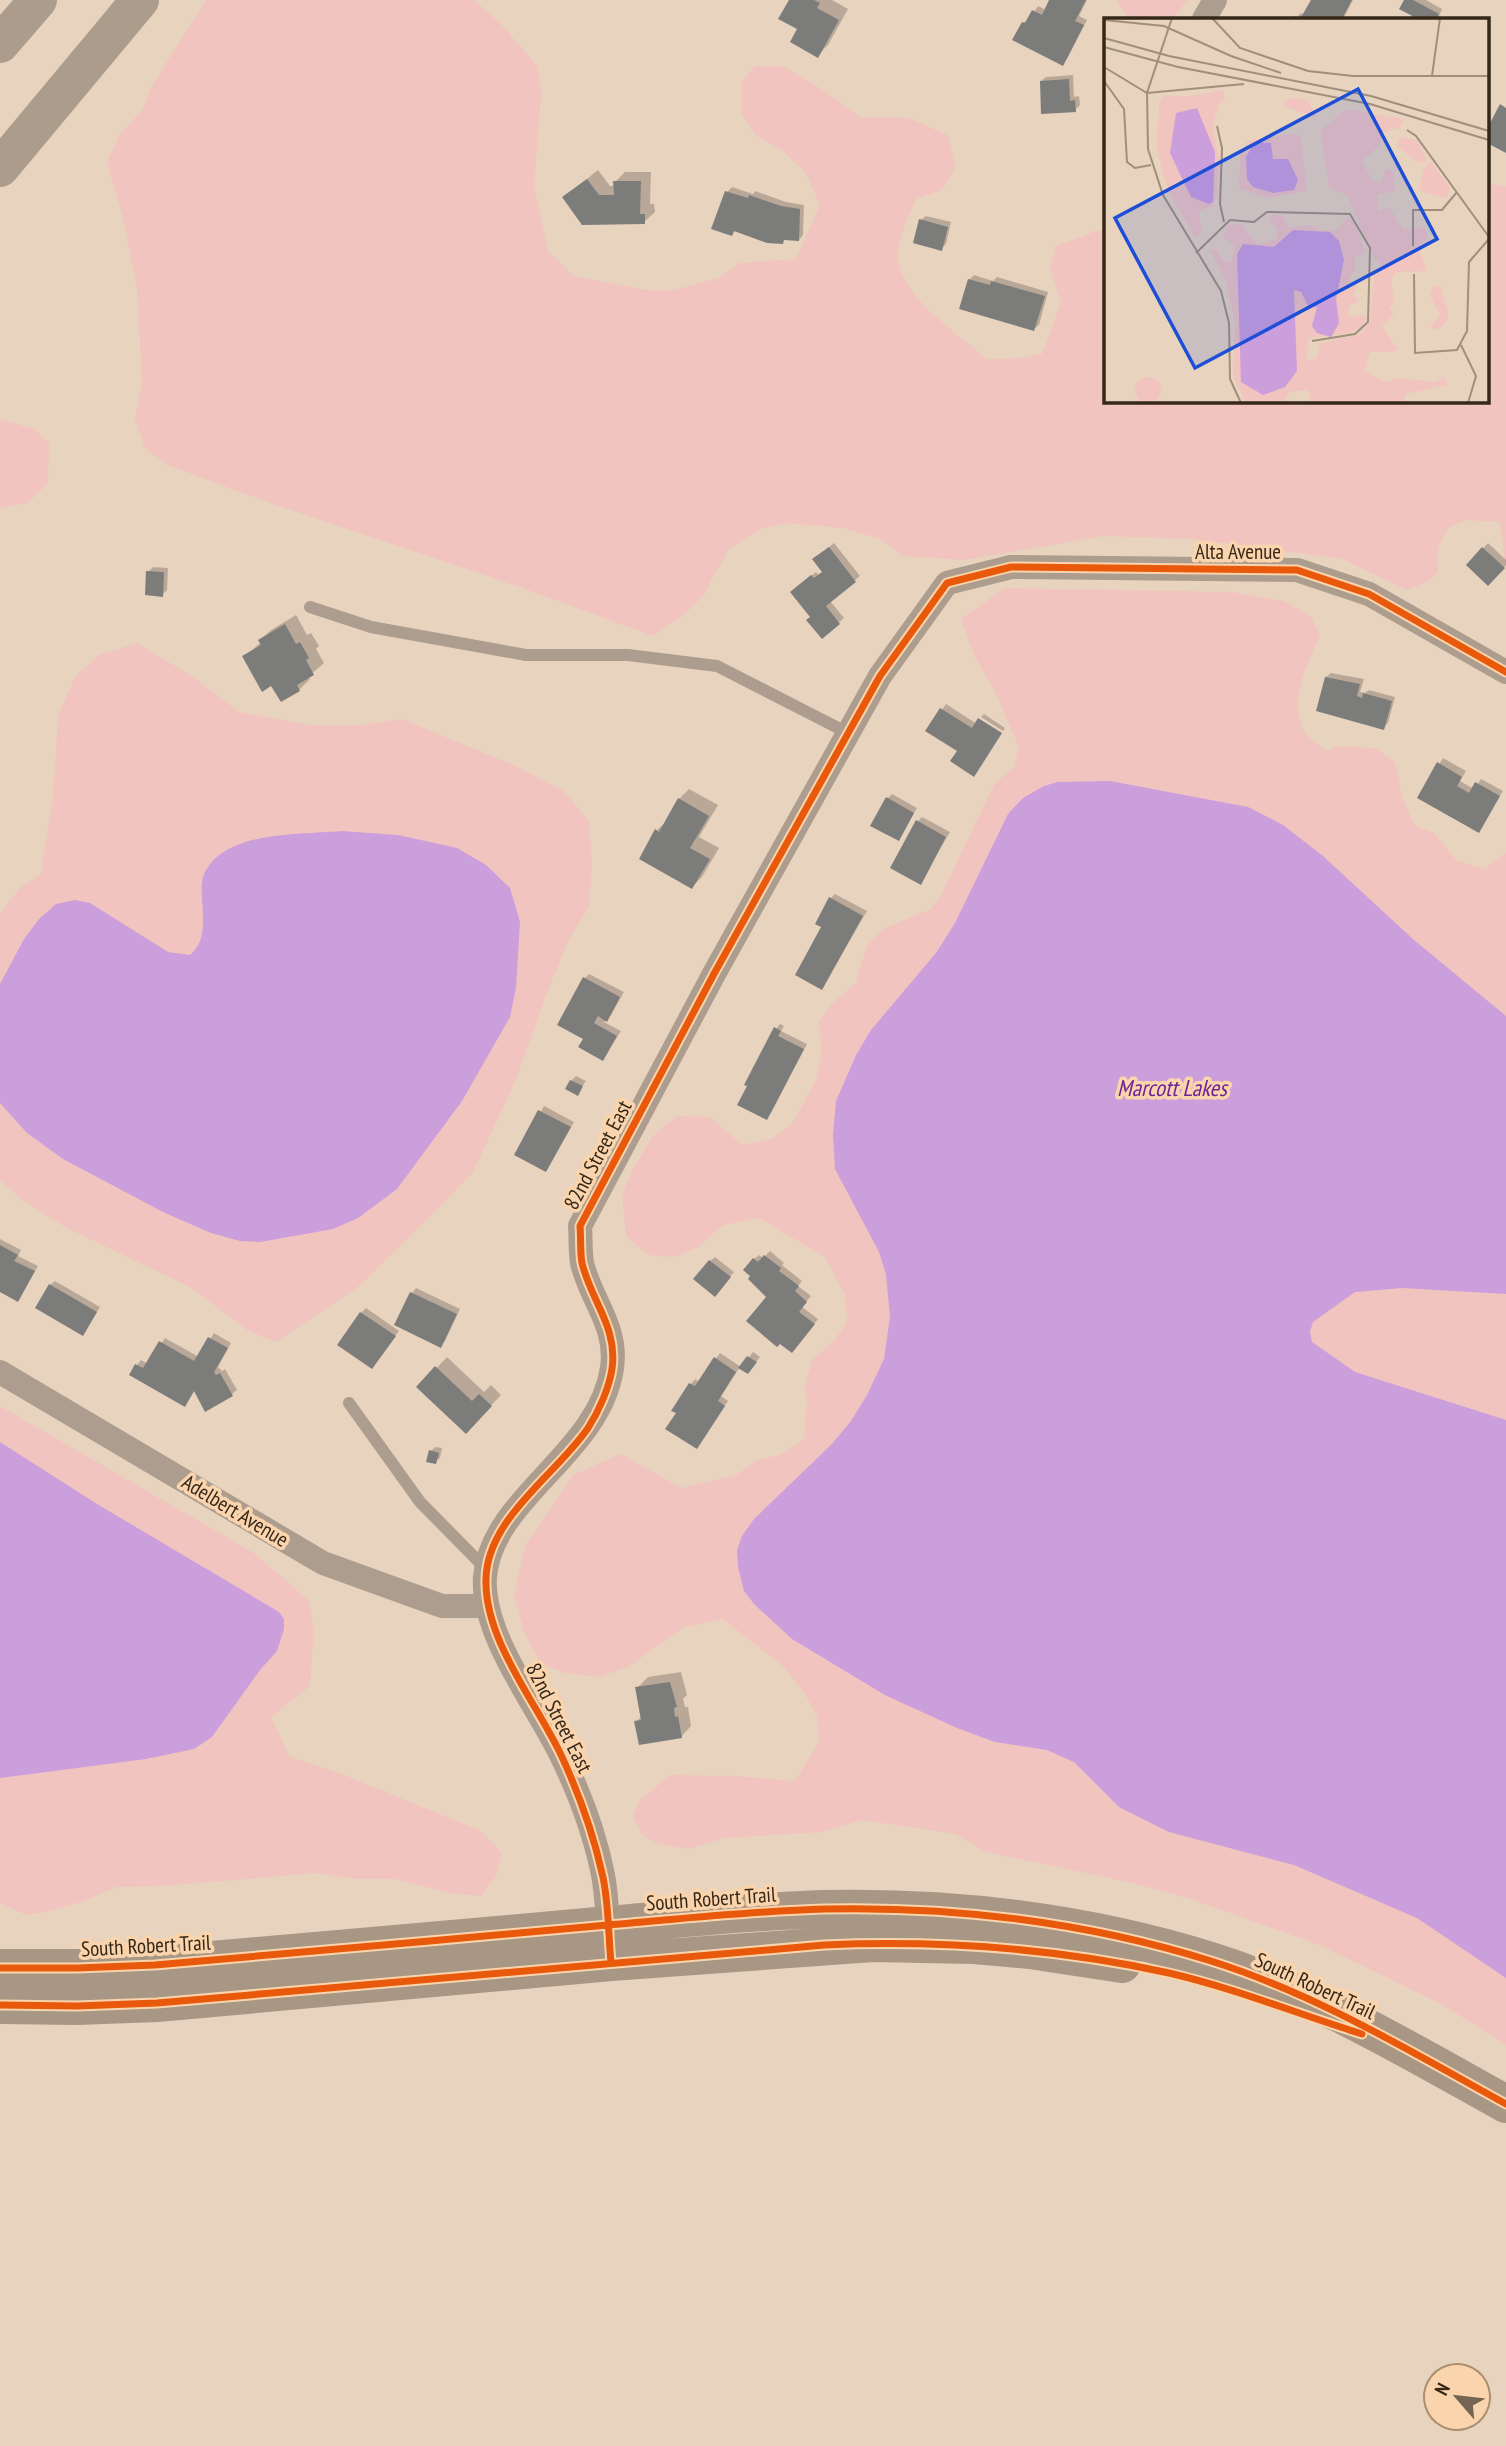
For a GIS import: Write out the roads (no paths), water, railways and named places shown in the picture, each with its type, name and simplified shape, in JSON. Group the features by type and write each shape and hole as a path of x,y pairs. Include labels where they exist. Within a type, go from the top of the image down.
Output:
{"highway":[{"path":"0,44 38,0"},
{"path":"0,168 140,0"}],"main road":[{"name":"South Robert Trail","path":"0,1968 76,1968 609,1944 873,1943 974,1945 1030,1950 1108,1961 1171,1974 1274,2004 1402,2047 1506,2104"},
{"name":"South Robert Trail","path":"0,2005 157,2003 609,1944"}],"street":[{"path":"1205,18 1215,0"},
{"name":"Alta Avenue","path":"947,583 1011,568 1297,570 1369,594 1506,672"},
{"name":"82nd Street East","path":"609,1944 603,1875 587,1817 561,1755 522,1684 487,1606 487,1570 491,1550 506,1522 589,1428 603,1398 612,1369 613,1339 582,1263 580,1226 715,972 880,676 947,583"},
{"name":"Adelbert Avenue","path":"0,1373 323,1563 442,1606 487,1606"}],"lane":[{"path":"310,607 371,627 526,655 628,655 717,666 848,733"},
{"path":"349,1403 420,1502 487,1570"}],"water":[{"name":"Marcott Lakes","path":"1110,781 1248,807 1283,825 1323,856 1414,940 1506,1016 1506,1294 1402,1288 1355,1292 1313,1322 1310,1332 1312,1342 1355,1372 1506,1420 1506,1978 1417,1918 1294,1865 1169,1832 1119,1807 1074,1762 1047,1750 995,1742 885,1695 792,1639 754,1604 744,1591 737,1550 742,1536 754,1519 832,1444 851,1421 884,1359 890,1317 886,1274 879,1252 835,1169 833,1135 836,1101 856,1055 871,1030 936,953 955,923 1008,814 1023,798 1044,786 1058,782"},
{"path":"341,831 398,835 457,848 486,865 510,888 520,922 516,988 510,1017 462,1101 397,1189 358,1218 333,1229 260,1242 240,1241 211,1233 163,1212 63,1159 27,1133 0,1103 0,984 24,939 39,919 56,904 75,900 90,903 168,952 190,955 198,946 201,937 202,881 212,862 243,843 263,838"},
{"path":"0,1442 97,1504 279,1612 284,1619 284,1629 277,1651 260,1670 212,1737 194,1749 146,1759 0,1778"}]}
